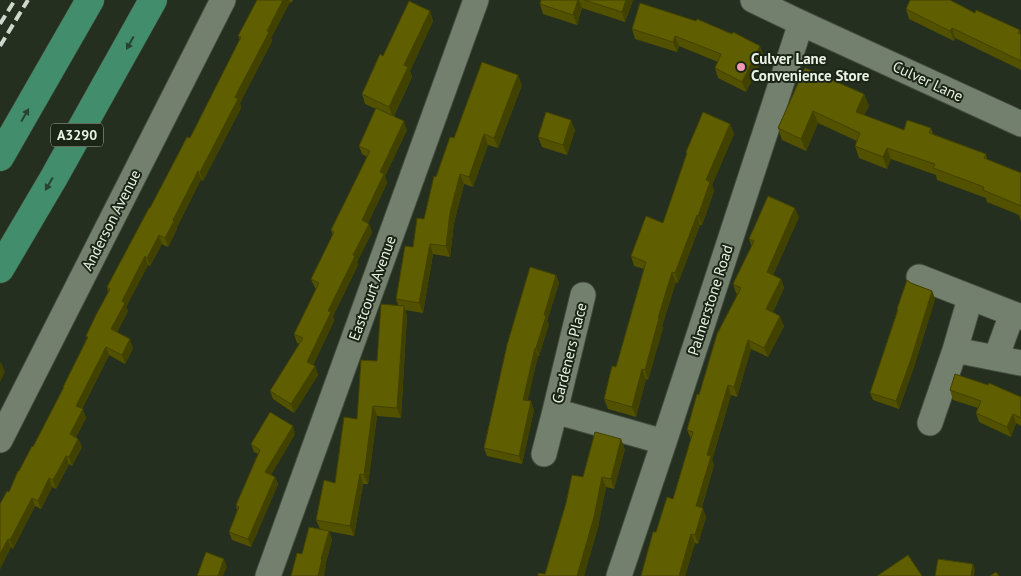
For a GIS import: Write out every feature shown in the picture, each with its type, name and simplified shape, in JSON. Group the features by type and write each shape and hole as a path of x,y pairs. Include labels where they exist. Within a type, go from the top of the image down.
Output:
{"main road":[{"path":"0,157 90,0"},
{"name":"A3290","path":"0,269 153,0"}],"street":[{"name":"Anderson Avenue","path":"0,440 223,0"},
{"name":"Eastcourt Avenue","path":"268,576 476,0"},
{"name":"Culver Lane","path":"753,0 1021,124"},
{"name":"Palmerstone Road","path":"619,576 801,23"},
{"path":"919,278 1016,316 996,358"},
{"name":"Gardeners Place","path":"544,454 583,295"},
{"path":"930,423 967,309"},
{"path":"955,350 1021,363"},
{"name":"Gardeners Place","path":"555,411 664,442"}],"building":[{"path":"257,0 283,0 267,31 269,32 235,97 238,99 200,172 198,171 165,238 159,235 147,258 145,256 122,301 125,303 111,329 130,339 122,355 106,347 76,406 83,409 70,434 78,439 69,457 66,456 53,480 49,478 38,501 32,498 10,540 8,539 0,554 0,504 7,491 9,492 18,471 33,447 64,387 88,337 86,336 110,289 107,287 187,137 190,138 241,37 238,36"},
{"path":"541,0 578,0 573,15 540,4"},
{"path":"584,0 626,0 622,12"},
{"path":"910,0 950,0 975,13 976,10 1020,30 1018,33 1021,34 1021,61 952,28 950,31 906,9"},
{"path":"409,1 430,11 404,65 408,67 389,107 362,94 380,54 383,56"},
{"path":"640,3 696,21 697,19 732,34 733,32 760,46 742,82 715,68 721,54 675,36 673,42 632,29"},
{"path":"482,62 518,75 494,138 484,134 469,177 460,174 450,213 446,246 430,244 419,303 396,299 405,246 413,247 417,218 424,219 434,176 436,177 450,137 454,138"},
{"path":"805,68 864,94 856,112 904,130 907,120 931,128 929,133 986,154 984,158 1021,173 1021,206 983,190 984,187 933,168 935,164 887,148 883,157 855,146 860,133 813,111 801,139 778,128"},
{"path":"376,108 404,121 380,172 384,174 362,220 369,224 353,255 355,256 328,311 331,312 307,362 315,366 291,404 270,391 303,338 294,334 319,283 311,279 334,232 331,230 370,151 359,146"},
{"path":"546,112 571,120 563,145 538,137"},
{"path":"703,112 730,124 706,180 710,182 675,273 672,272 645,370 642,369 632,407 604,399 612,366 616,367 646,262 631,256 646,216 663,223 686,152"},
{"path":"768,196 795,208 767,272 781,279 766,309 780,316 764,348 748,340 734,387 728,385 707,455 711,456 696,506 703,508 695,535 691,534 679,576 641,576 653,532 656,532 667,497 673,499 693,432 687,430 697,394 699,395 717,334 741,288 733,284 754,241 749,239"},
{"path":"530,267 556,275 544,315 546,316 535,348 523,400 531,401 519,456 484,448 507,345"},
{"path":"907,280 932,291 896,401 870,393"},
{"path":"381,304 404,306 397,408 373,406 364,475 360,474 350,526 316,520 324,480 335,483 344,417 357,419 361,360 377,361"},
{"path":"955,374 988,385 989,383 1021,397 1021,418 1013,414 1007,427 976,413 981,401 950,390"},
{"path":"270,412 293,426 265,472 275,477 248,539 229,532 239,507 236,505 260,450 251,444"},
{"path":"595,432 621,439 611,479 602,477 594,517 577,576 538,576 538,573 545,574 566,503 572,475 583,477"},
{"path":"309,527 329,531 318,576 291,576 297,553 302,554"},
{"path":"206,552 224,559 218,576 197,576"},
{"path":"908,555 922,576 877,576"},
{"path":"938,559 973,564 971,576 935,576"},
{"path":"996,572 999,576 990,576"}],"railway":[{"path":"0,24 15,0"},
{"path":"0,46 28,0"}],"place":[{"name":"Culver Lane Convenience Store","path":"741,67"}]}
